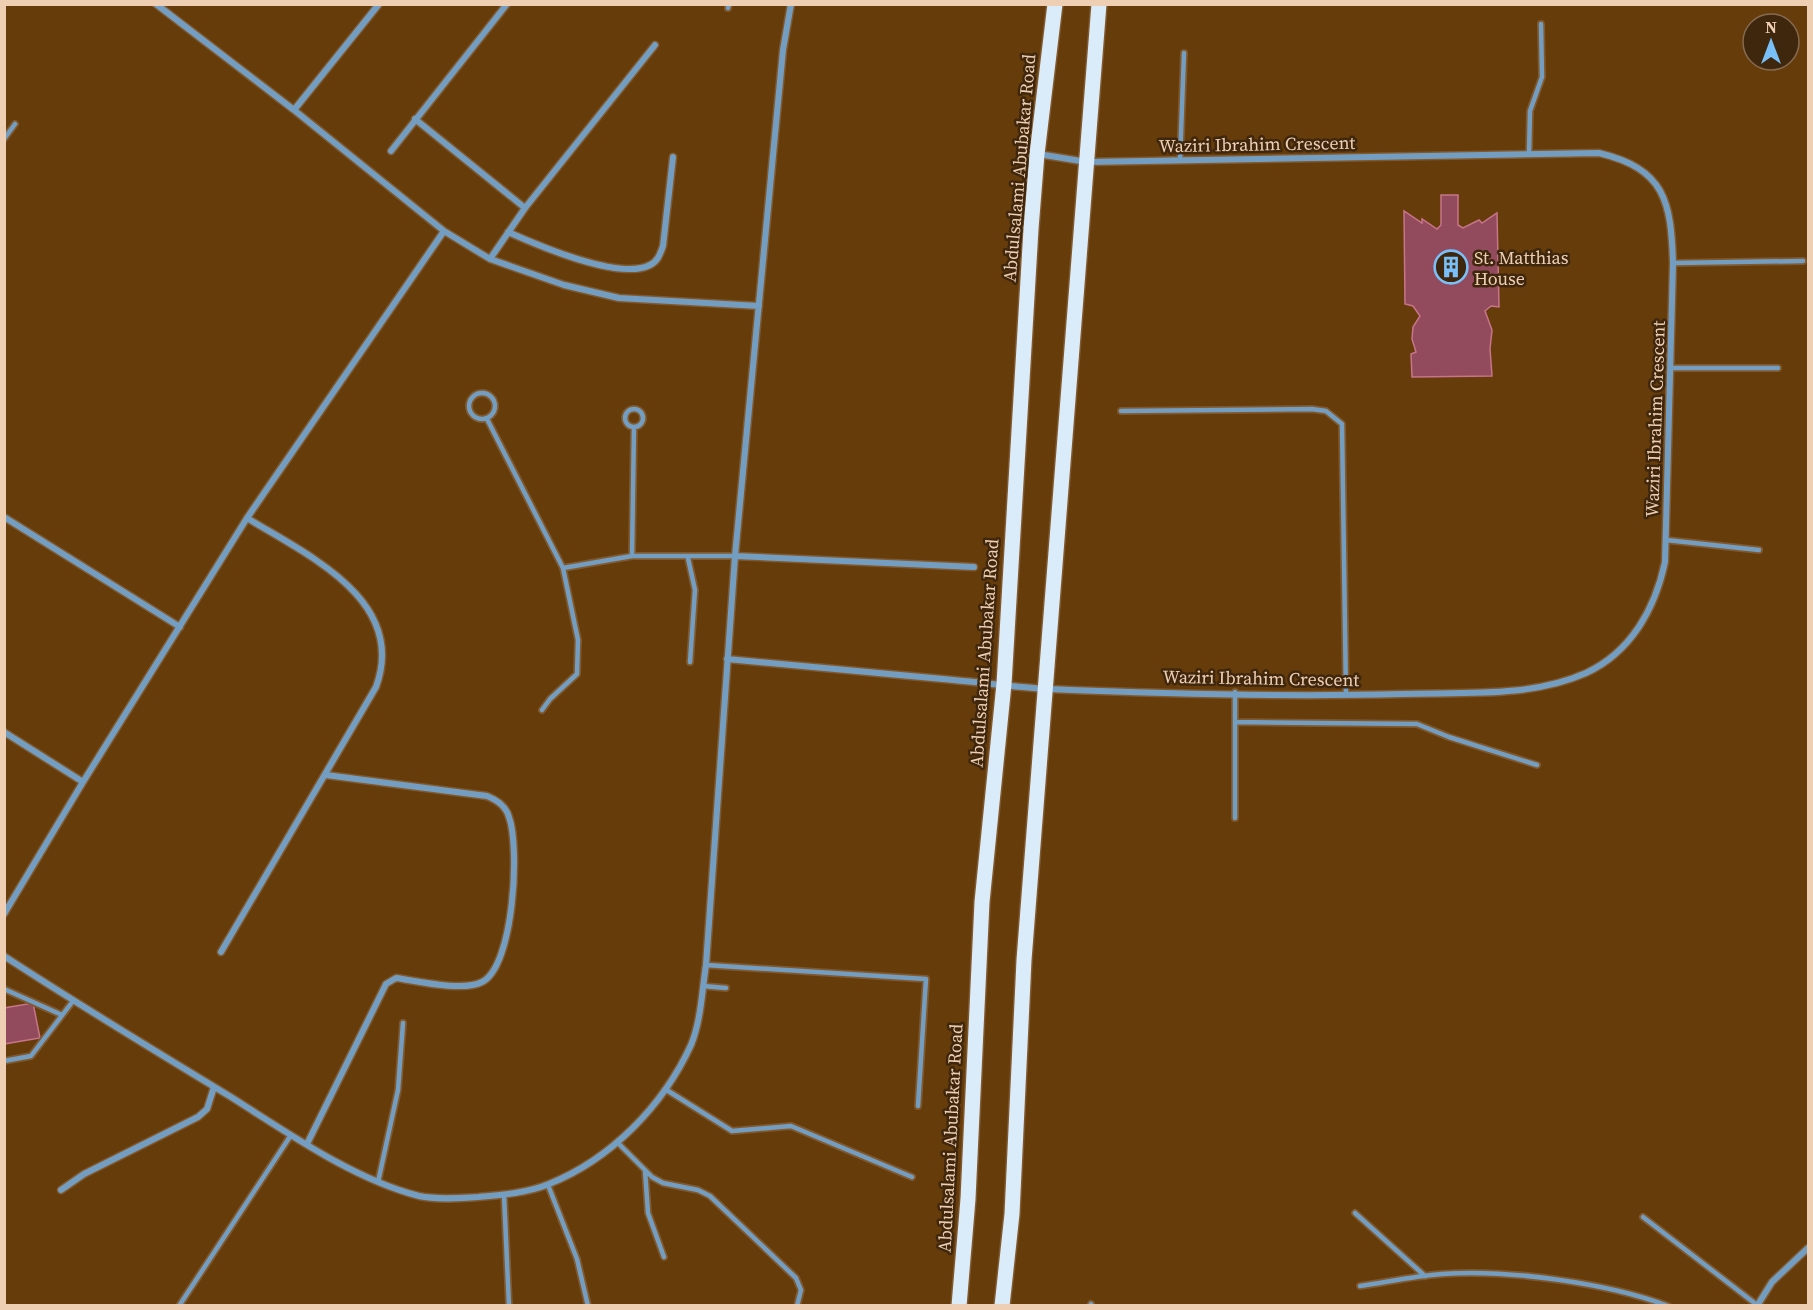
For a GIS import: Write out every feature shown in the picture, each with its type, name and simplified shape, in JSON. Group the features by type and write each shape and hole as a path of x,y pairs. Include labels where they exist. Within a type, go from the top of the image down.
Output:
{"main road":[{"name":"Abdulsalami Abubakar Road","path":"959,1305 968,1199 982,902 1004,684 1037,154 1055,4"},
{"path":"1002,1305 1012,1214 1024,960 1099,4"}],"street":[{"path":"156,4 294,110 444,231 490,259 564,285 619,298 759,306"},
{"path":"294,110 379,4"},
{"path":"391,151 507,4"},
{"path":"4,956 73,1001 308,1144 378,1182 421,1197 504,1195 548,1185 600,1156 636,1126 665,1089 691,1045 698,1022 706,965 735,556 783,50 791,4"},
{"path":"490,259 525,208 655,45"},
{"path":"415,119 525,208"},
{"name":"Waziri Ibrahim Crescent","path":"727,659 1046,689 1346,695 1492,691 1537,687 1583,674 1596,668 1623,646 1641,626 1659,590 1666,540 1673,263 1669,213 1663,194 1644,171 1624,159 1599,153 1087,162 1037,154"},
{"path":"508,232 549,250 588,262 629,267 648,266 657,259 663,246 673,157"},
{"path":"4,914 247,518 444,231"},
{"path":"4,517 180,627"},
{"path":"221,952 326,775 376,687 383,669 382,638 358,595 331,569 247,518"},
{"path":"735,556 974,567"},
{"path":"4,732 83,782"},
{"path":"308,1144 390,980 396,978 462,986 481,982 492,973 501,956 513,895 512,828 509,816 497,800 487,796 326,775"},
{"path":"61,1190 89,1171 198,1117 207,1108 214,1087"},
{"path":"1757,1305 1772,1282 1809,1248"}],"lane":[{"path":"1529,154 1530,111 1542,77 1541,24"},
{"path":"1180,160 1184,53"},
{"path":"4,139 15,124"},
{"path":"1673,263 1803,261"},
{"path":"1672,368 1778,368"},
{"path":"477,394 488,394 495,401 495,412 487,419 477,418 470,411 470,401 477,394"},
{"path":"636,408 644,417 640,425 634,427 627,424 625,418 628,411 636,408"},
{"path":"1121,411 1312,409 1326,411 1342,424 1346,695"},
{"path":"487,419 563,568 578,640 577,674 550,699 542,710"},
{"path":"632,556 634,427"},
{"path":"1666,540 1759,550"},
{"path":"563,568 632,556 688,558 735,556"},
{"path":"688,558 695,590 690,662"},
{"path":"1235,693 1235,818"},
{"path":"1235,722 1417,724 1449,737 1537,765"},
{"path":"706,965 926,979 918,1107"},
{"path":"703,986 726,988"},
{"path":"4,989 62,1015"},
{"path":"4,1061 31,1056 73,1001"},
{"path":"378,1182 398,1090 403,1023"},
{"path":"665,1089 732,1131 791,1126 912,1177"},
{"path":"179,1305 291,1134"},
{"path":"618,1143 663,1183 698,1190 715,1200 796,1278 801,1290 797,1305"},
{"path":"645,1169 648,1213 664,1257"},
{"path":"548,1185 577,1259 588,1305"},
{"path":"504,1195 509,1305"},
{"path":"1355,1213 1425,1276"},
{"path":"1643,1217 1757,1305"},
{"path":"1360,1286 1425,1276 1468,1273 1546,1279 1620,1291 1668,1305"}],"building":[{"name":"St. Matthias House","path":"1441,195 1458,195 1458,225 1463,228 1479,220 1482,223 1497,213 1499,307 1491,306 1485,311 1492,330 1490,349 1492,376 1412,377 1411,354 1416,352 1412,339 1413,327 1420,316 1413,306 1405,304 1404,211 1422,223 1422,219 1437,229 1441,225"},
{"path":"33,1003 40,1038 4,1044 4,1008"}],"place":[{"name":"St. Matthias House","path":"1451,267"}]}
